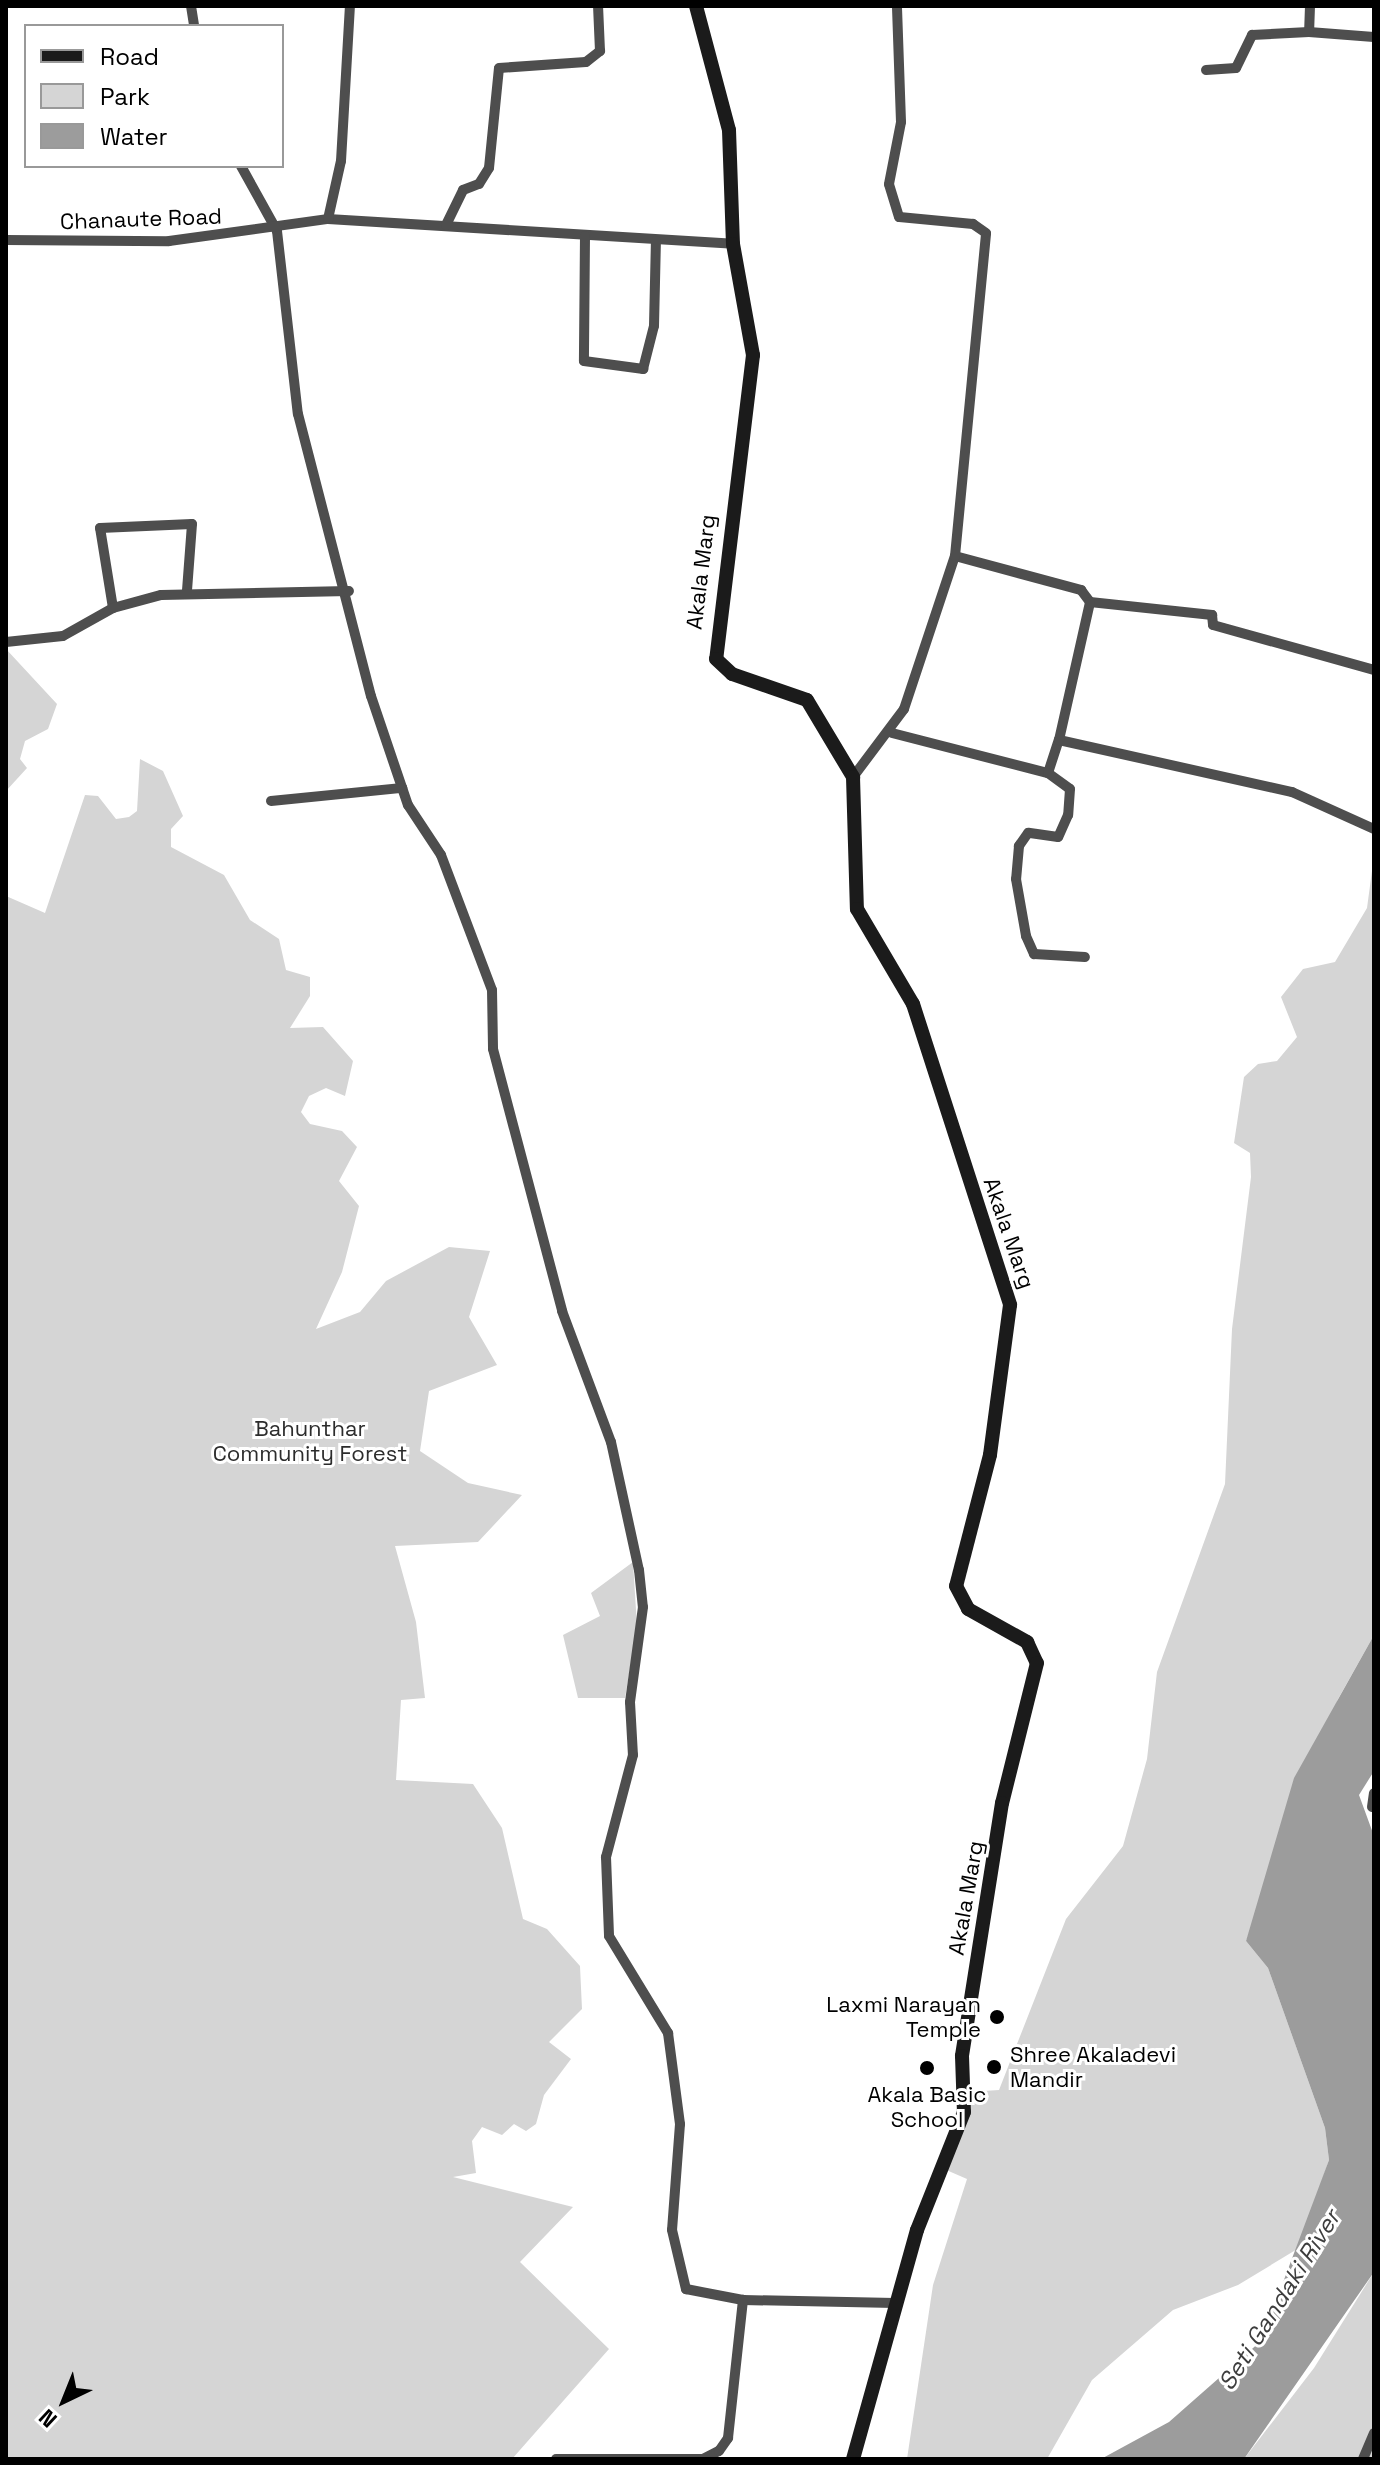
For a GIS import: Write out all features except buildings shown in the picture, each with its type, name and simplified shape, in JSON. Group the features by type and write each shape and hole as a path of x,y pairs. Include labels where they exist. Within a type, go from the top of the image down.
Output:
{"main road":[{"name":"Akala Marg","path":"696,6 729,130 733,244 753,355 752,391 727,534 716,659 732,674 807,700 853,777 857,909 913,1004 1010,1305 990,1455 958,1594 977,1616 1027,1642 1037,1663 1002,1803 962,2056 964,2112 895,2303 853,2459"}],"street":[{"path":"328,219 341,161 350,6"},
{"path":"446,225 463,190 479,184 489,168 499,68 586,62 600,51 598,6"},
{"path":"853,777 892,733 931,645 955,556 986,233 973,224 899,217 889,184 901,122 897,6"},
{"path":"1309,32 1310,6"},
{"path":"1206,70 1236,68 1252,35 1309,32 1374,37"},
{"path":"242,168 277,231 298,414 402,788 441,855 488,976 493,1049 562,1311 611,1442 643,1607 630,1702 633,1755 606,1857 609,1936 668,2033 680,2124 672,2230 686,2289 743,2300 895,2303"},
{"name":"Chanaute Road","path":"6,240 169,241 277,231 328,219 733,244"},
{"path":"585,236 584,361 643,369 654,326 656,241"},
{"path":"113,608 100,528 192,524 187,591"},
{"path":"955,556 1081,590 1090,602 1212,615 1213,625 1374,670"},
{"path":"6,642 63,636 113,608 187,591 349,591"},
{"path":"1048,773 1059,740 1090,602"},
{"path":"892,733 1048,773 1070,789 1068,815 1058,837 1028,833 1019,846 1016,879 1026,936 1034,954 1085,957"},
{"path":"1059,740 1292,792 1374,829"},
{"path":"271,801 402,788"},
{"path":"1372,1807 1374,1793"},
{"path":"556,2459 703,2459 719,2451 728,2438 743,2300"},
{"path":"1363,2459 1374,2433"}],"green space":[{"path":"6,649 57,704 48,729 25,741 20,759 27,768 6,791"},
{"name":"Bahunthar Community Forest","path":"140,759 163,771 183,816 171,829 171,847 224,875 250,920 279,939 286,970 310,977 310,996 290,1028 323,1027 353,1061 345,1096 326,1088 309,1096 301,1112 310,1124 342,1131 357,1147 339,1181 359,1206 342,1272 316,1329 360,1312 386,1281 449,1247 490,1251 469,1317 497,1365 429,1391 420,1451 468,1483 522,1495 478,1542 395,1546 416,1622 425,1698 401,1700 396,1780 473,1784 502,1828 523,1919 547,1929 580,1966 582,2009 549,2042 571,2059 544,2095 536,2124 526,2131 514,2124 502,2135 482,2127 472,2141 476,2173 453,2177 573,2207 520,2262 609,2349 512,2459 6,2459 6,896 45,913 85,795 98,796 116,819 129,817 137,811"},
{"path":"1374,856 1374,1635 1338,1699 1246,1941 1268,1968 1325,2128 1329,2160 1299,2248 1238,2285 1173,2310 1092,2380 1047,2459 907,2459 933,2285 967,2179 944,2169 968,2092 999,2090 1066,1919 1123,1846 1147,1759 1157,1672 1225,1484 1232,1329 1251,1177 1250,1153 1234,1143 1244,1077 1258,1064 1277,1061 1297,1037 1281,997 1303,969 1335,962 1367,908"},
{"path":"633,1562 637,1626 625,1698 578,1698 563,1635 600,1616 591,1593"},
{"path":"1374,2272 1374,2459 1244,2459 1314,2368"}],"water":[{"name":"Seti Gandaki River","path":"1374,1635 1374,1771 1359,1795 1374,1836 1374,2272 1244,2459 1101,2459 1169,2422 1261,2341 1329,2160 1325,2128 1268,1968 1246,1941 1294,1778"}],"place":[{"name":"Laxmi Narayan Temple","path":"997,2017"},
{"name":"Shree Akaladevi Mandir","path":"994,2067"},
{"name":"Akala Basic School","path":"927,2068"}]}
